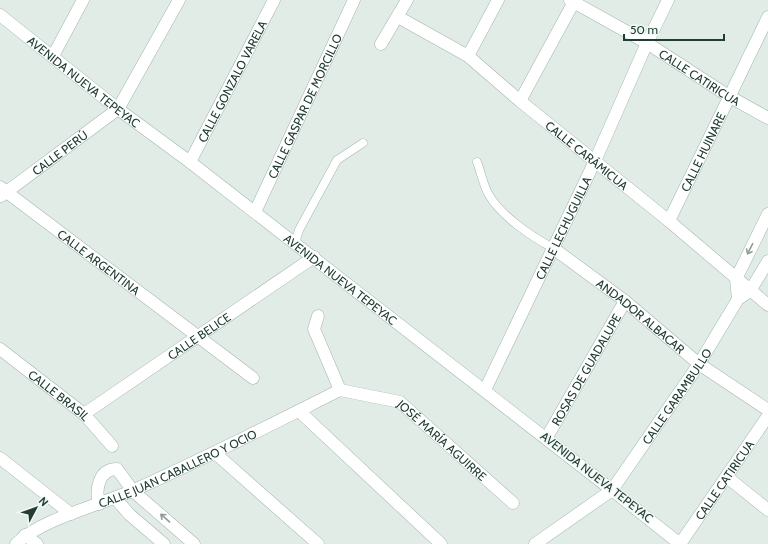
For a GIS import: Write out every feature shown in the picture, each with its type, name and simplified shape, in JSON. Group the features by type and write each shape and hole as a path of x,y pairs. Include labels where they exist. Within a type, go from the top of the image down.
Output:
{"street":[{"path":"54,56 83,0"},
{"path":"118,109 179,0"},
{"name":"CALLE GONZALO VARELA","path":"190,162 274,0"},
{"name":"CALLE GASPAR DE MORCILLO","path":"255,212 354,0"},
{"path":"381,44 407,0"},
{"path":"468,56 498,0"},
{"name":"CALLE LECHUGUILLA","path":"485,390 595,161 647,43 668,0"},
{"path":"520,101 573,1"},
{"name":"CALLE CATIRICUA","path":"573,1 647,43 730,96 768,118"},
{"name":"AVENIDA NUEVA TEPEYAC","path":"0,15 54,56 118,109 190,162 485,390 680,544"},
{"name":"CALLE CARÁMICUA","path":"398,17 468,56 520,101 670,221 768,305"},
{"name":"CALLE HUINARE","path":"670,221 768,18"},
{"name":"CALLE PERÚ","path":"2,192 118,109"},
{"name":"CALLE ARGENTINA","path":"2,192 253,378"},
{"path":"738,299 736,279 768,214"},
{"name":"ANDADOR ALBACAR","path":"553,248 625,301 699,364 768,410"},
{"name":"CALLE BELICE","path":"84,414 314,257"},
{"name":"CALLE GARAMBULLO","path":"612,490 699,364 738,299 750,291 768,261"},
{"name":"ROSAS DE GUADALUPE","path":"546,438 625,301"},
{"path":"318,316 314,329 340,390"},
{"name":"CALLE BRASIL","path":"0,349 84,414 112,446"},
{"name":"CALLE JUAN CABALLERO Y OCIO","path":"16,544 25,535 72,514 133,491 216,452 340,390"},
{"name":"JOSÉ MARÍA AGUIRRE","path":"340,390 400,402 513,503"},
{"path":"299,411 441,544"},
{"name":"CALLE CATIRICUA","path":"680,544 768,416"},
{"path":"216,452 318,544"},
{"path":"0,458 72,514"},
{"path":"99,504 97,494 98,484 103,475 111,469 117,469 133,491 194,544"},
{"path":"727,477 768,510"},
{"path":"535,544 612,490"},
{"path":"115,498 130,515 164,544"},
{"path":"25,535 36,544"}],"lane":[{"path":"295,243 299,230 337,160 363,144"},
{"path":"477,162 489,195 504,213 539,240 553,248"}]}
